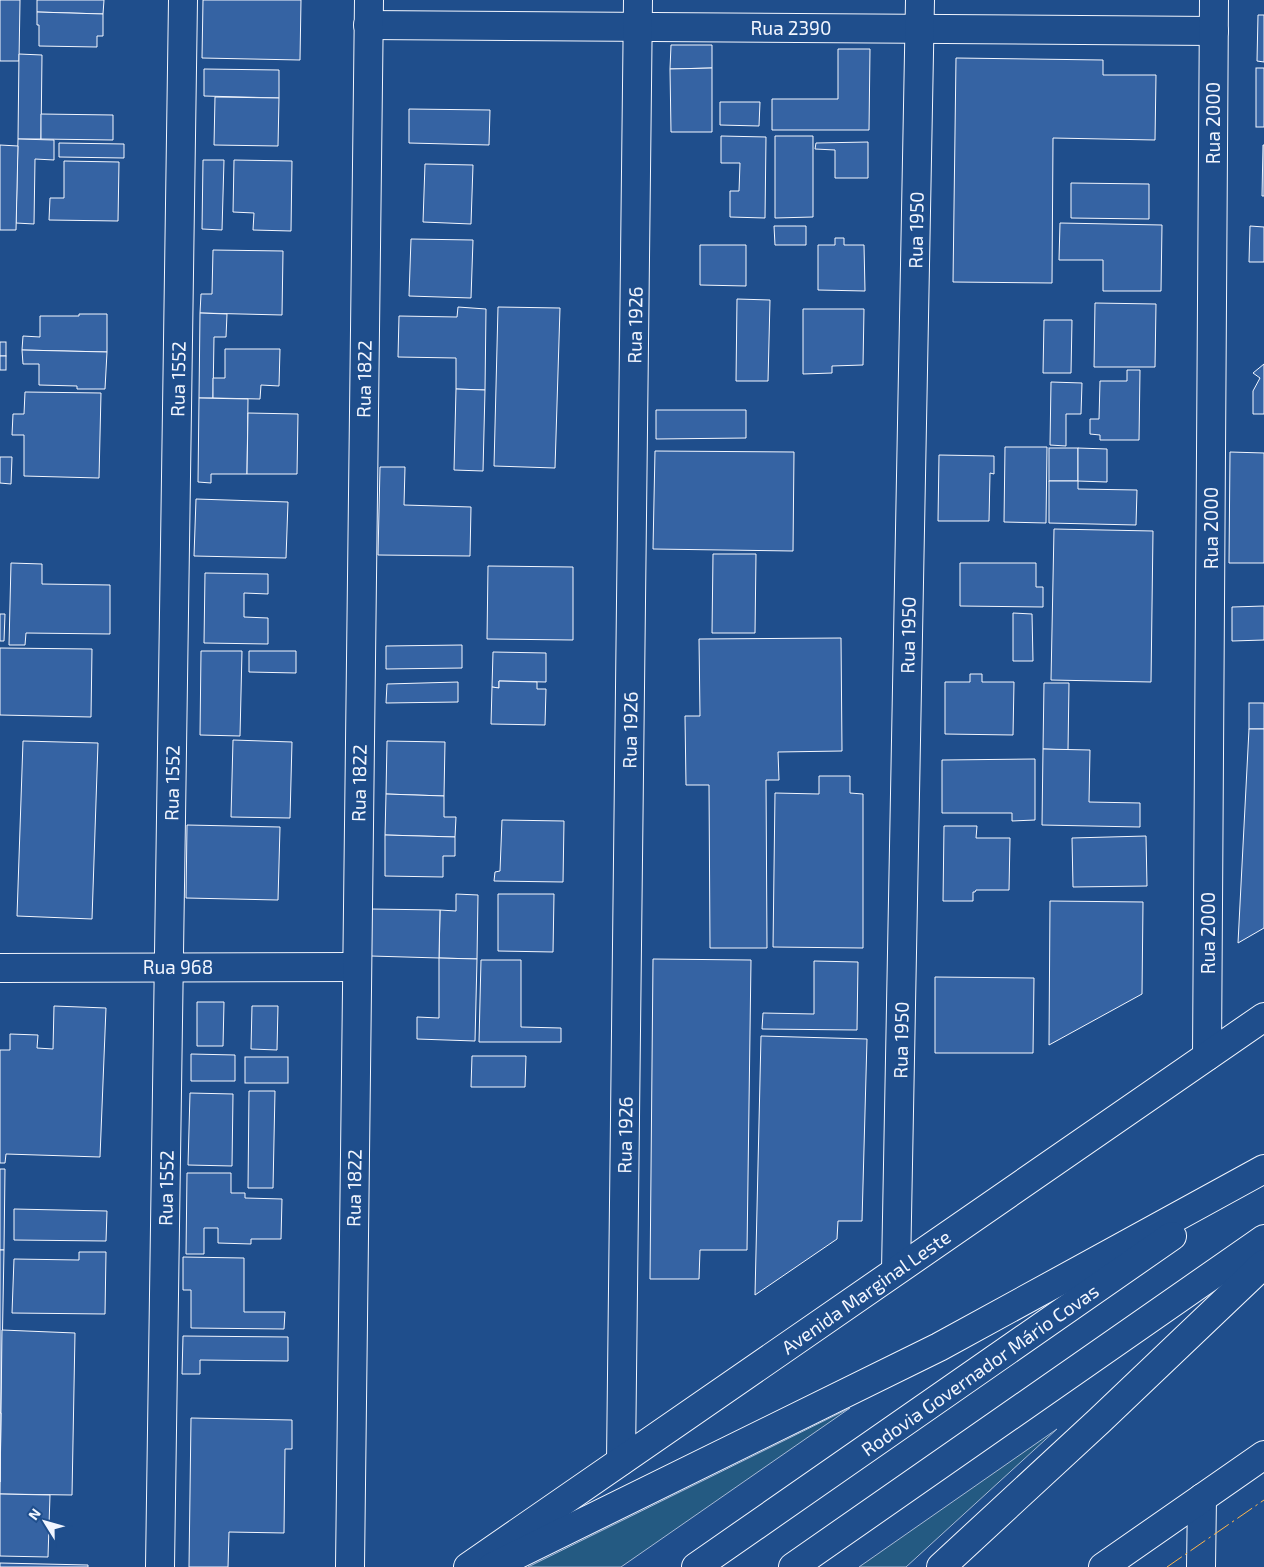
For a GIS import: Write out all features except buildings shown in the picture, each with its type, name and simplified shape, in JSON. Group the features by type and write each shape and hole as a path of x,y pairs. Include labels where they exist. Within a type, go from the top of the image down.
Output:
{"main road":[{"name":"Rua 1552","path":"160,1567 183,0"},
{"name":"Rua 1926","path":"621,1461 638,0"},
{"name":"Rua 1950","path":"896,1270 920,0"},
{"name":"Rua 2000","path":"1207,1056 1214,0"},
{"name":"Rua 2390","path":"368,13 638,27 1214,31"},
{"name":"Rua 1822","path":"350,1567 368,13"},
{"name":"Rua 968","path":"0,968 357,966"},
{"name":"Avenida Marginal Leste","path":"468,1567 1264,1016"},
{"path":"492,1567 939,1347 1264,1169"},
{"name":"Rodovia Governador Mário Covas","path":"696,1567 1264,1173"},
{"path":"793,1567 1264,1239"},
{"path":"941,1567 1099,1421 1264,1264"},
{"path":"1103,1567 1264,1455"},
{"path":"1201,1567 1202,1498"}],"shaded area":[{"path":"850,1408 621,1567 528,1567"},
{"path":"1057,1429 906,1567 859,1567"}],"power":[{"path":"1167,1567 1264,1500"}]}
